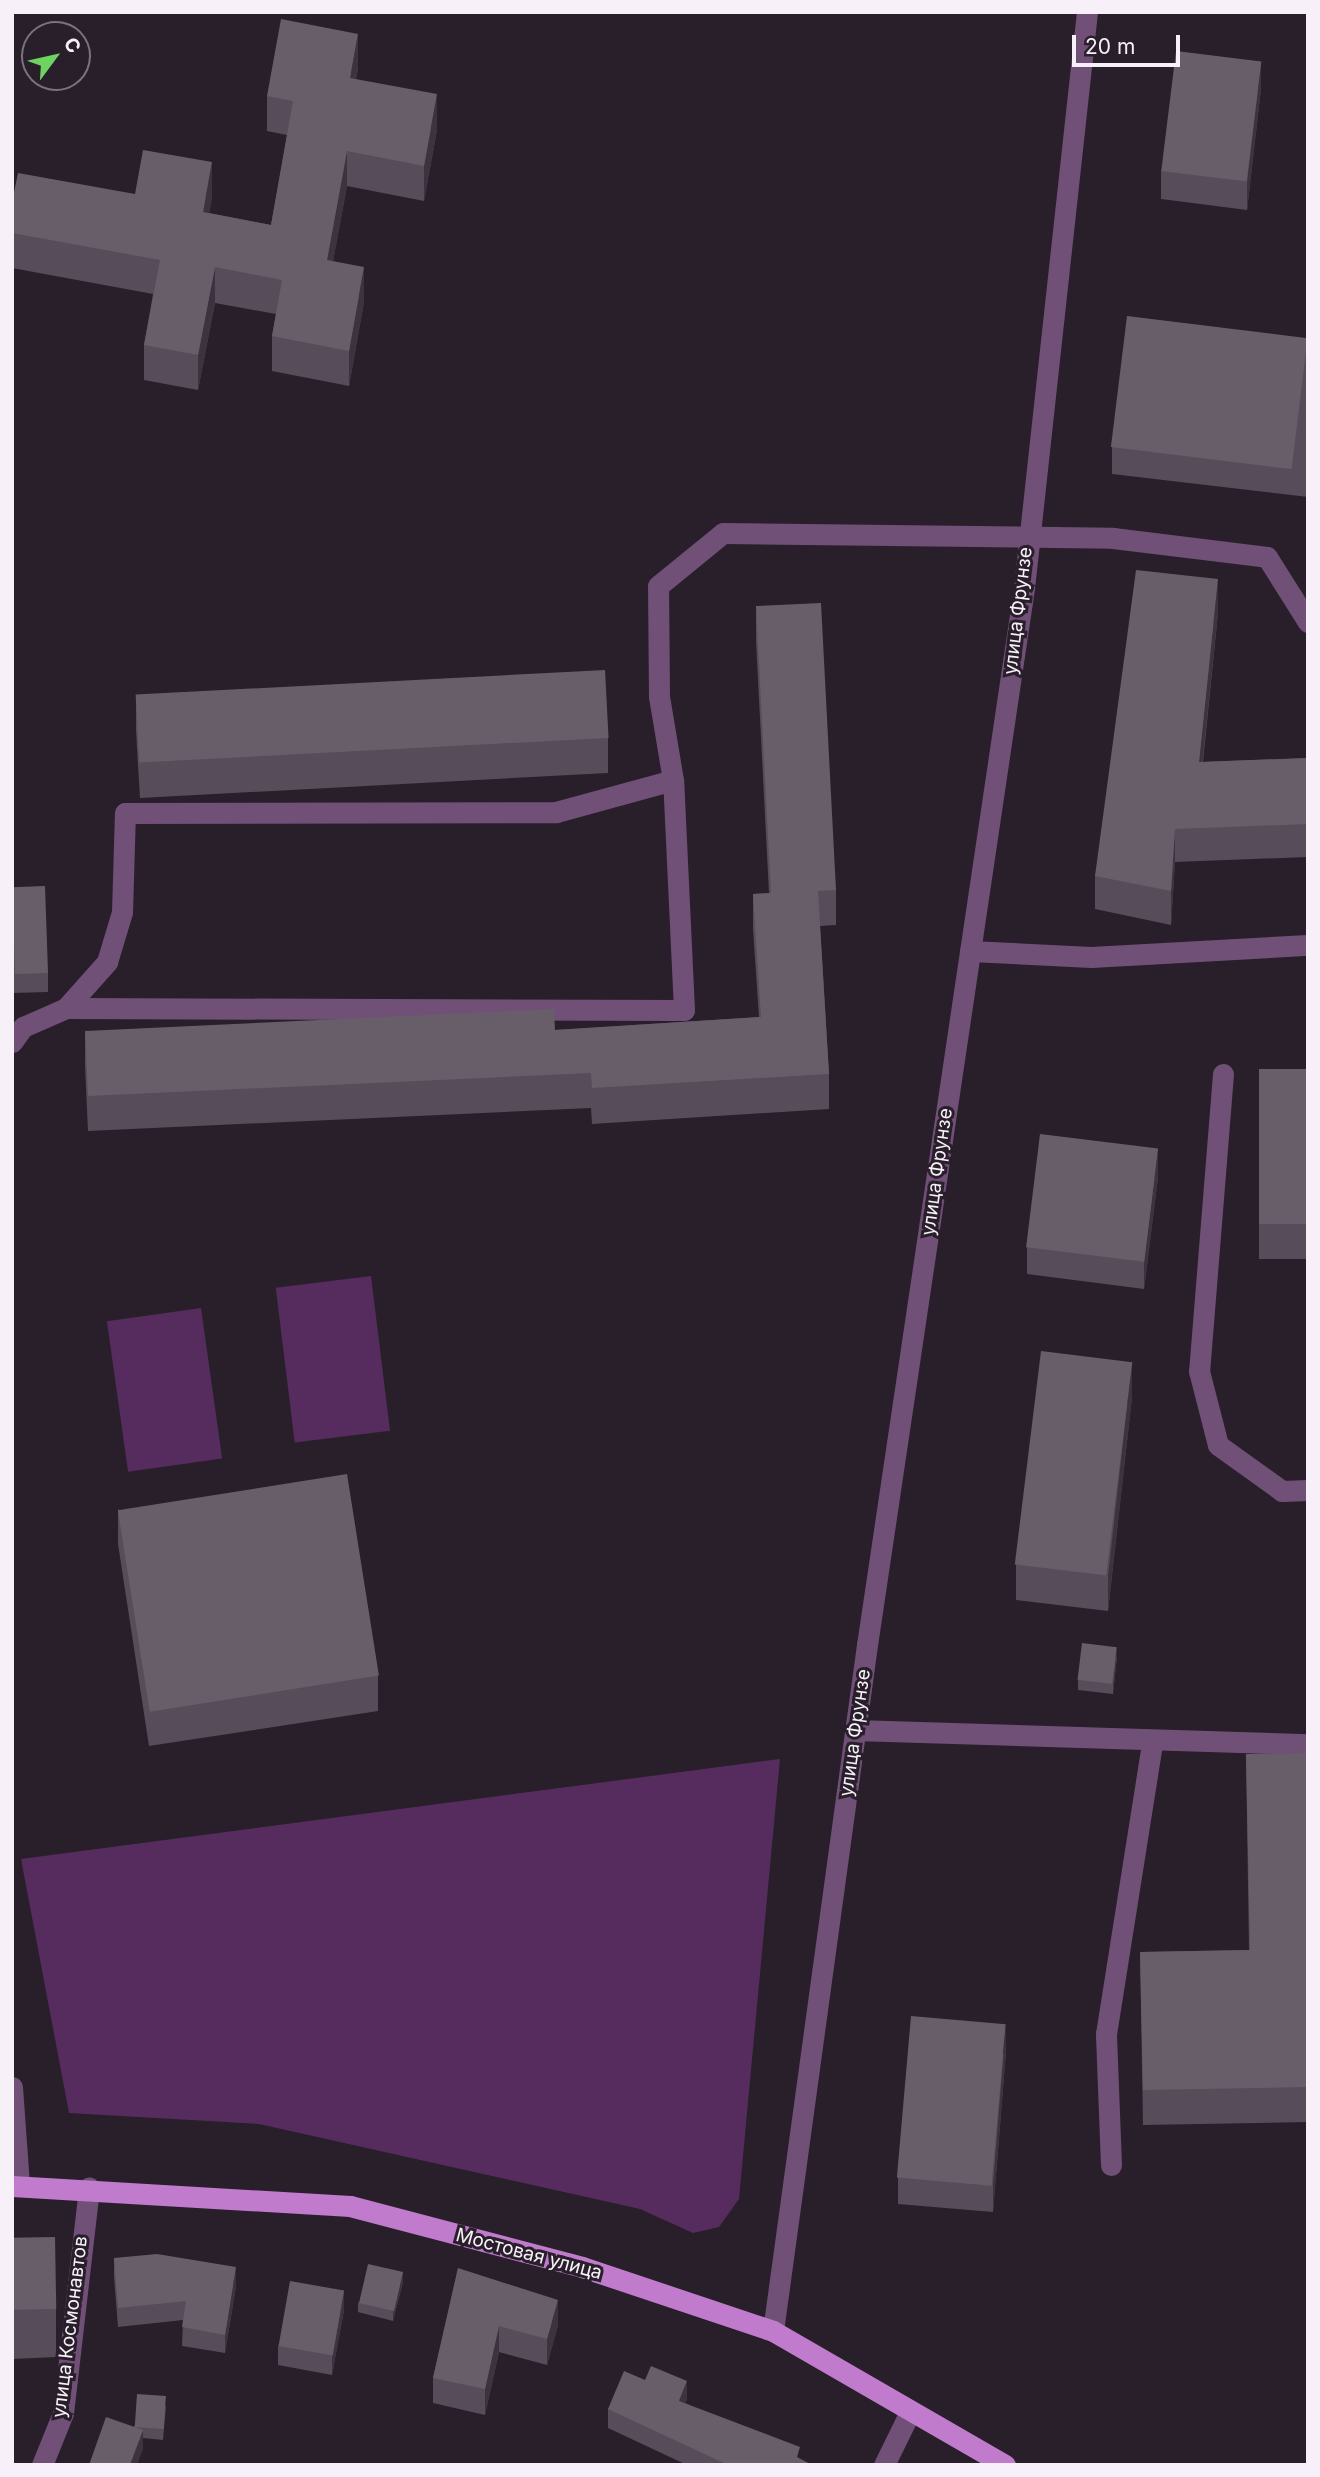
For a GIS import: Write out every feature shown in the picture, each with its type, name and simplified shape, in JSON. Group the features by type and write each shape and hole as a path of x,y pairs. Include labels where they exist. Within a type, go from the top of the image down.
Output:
{"main road":[{"name":"Мостовая улица","path":"16,2186 89,2187 350,2206 582,2267 773,2331 909,2414 1005,2465"}],"street":[{"name":"улица Фрунзе","path":"773,2331 855,1730 970,951 1027,538 1087,12"},
{"path":"12,1042 23,1027 66,1008 684,1010 673,780 659,696 658,586 723,533 1112,538 1267,557 1308,622"},
{"path":"66,1008 107,962 122,912 125,813 556,812 673,780"},
{"path":"970,951 1091,957 1308,945"},
{"path":"1223,1074 1199,1371 1218,1444 1282,1491 1308,1490"},
{"path":"855,1730 1152,1742 1308,1744"},
{"path":"1111,2165 1106,2034 1152,1742"},
{"path":"12,2087 16,2186"},
{"name":"улица Космонавтов","path":"42,2465 63,2413 89,2187"},
{"path":"884,2465 909,2414"}],"shaded area":[{"path":"371,1276 390,1431 295,1443 276,1288"},
{"path":"201,1308 222,1459 128,1472 107,1321"},
{"path":"780,1759 739,2199 719,2227 693,2233 640,2209 259,2124 69,2113 21,1859"}],"building":[{"path":"281,19 358,34 350,78 437,94 424,166 347,151 327,260 364,267 349,351 272,336 282,280 215,267 198,355 144,345 160,260 12,233 12,202 18,173 135,194 143,150 212,162 203,212 271,225 293,101 267,96"},
{"path":"1176,51 1261,61 1247,182 1161,171"},
{"path":"1127,316 1308,338 1292,469 1111,447"},
{"path":"1136,570 1218,579 1199,762 1308,758 1308,824 1175,829 1171,891 1095,876"},
{"path":"821,603 836,890 818,891 829,1074 592,1088 591,1073 88,1096 85,1031 554,1009 555,1030 761,1017 753,894 771,893 756,606"},
{"path":"605,670 609,738 139,763 136,695"},
{"path":"45,886 48,973 15,974 12,887"},
{"path":"1259,1069 1308,1069 1308,1224 1259,1224"},
{"path":"1040,1134 1158,1149 1144,1262 1026,1247"},
{"path":"1041,1351 1132,1362 1106,1576 1015,1564"},
{"path":"347,1474 379,1675 150,1712 118,1510"},
{"path":"1082,1643 1117,1647 1112,1684 1077,1680"},
{"path":"1308,1753 1308,2087 1143,2090 1140,1952 1250,1950 1246,1754"},
{"path":"911,2016 1006,2024 992,2186 897,2177"},
{"path":"55,2237 56,2309 13,2310 12,2238"},
{"path":"157,2254 236,2267 225,2335 182,2327 186,2301 118,2308 114,2258"},
{"path":"368,2264 403,2272 394,2311 359,2303"},
{"path":"458,2268 558,2300 547,2339 499,2326 485,2389 433,2378"},
{"path":"290,2281 344,2291 333,2356 279,2346"},
{"path":"651,2366 687,2381 679,2401 800,2447 797,2457 812,2465 728,2465 608,2409 624,2371 645,2380"},
{"path":"137,2394 166,2396 164,2429 135,2427"},
{"path":"106,2417 143,2430 130,2465 89,2465"}]}
